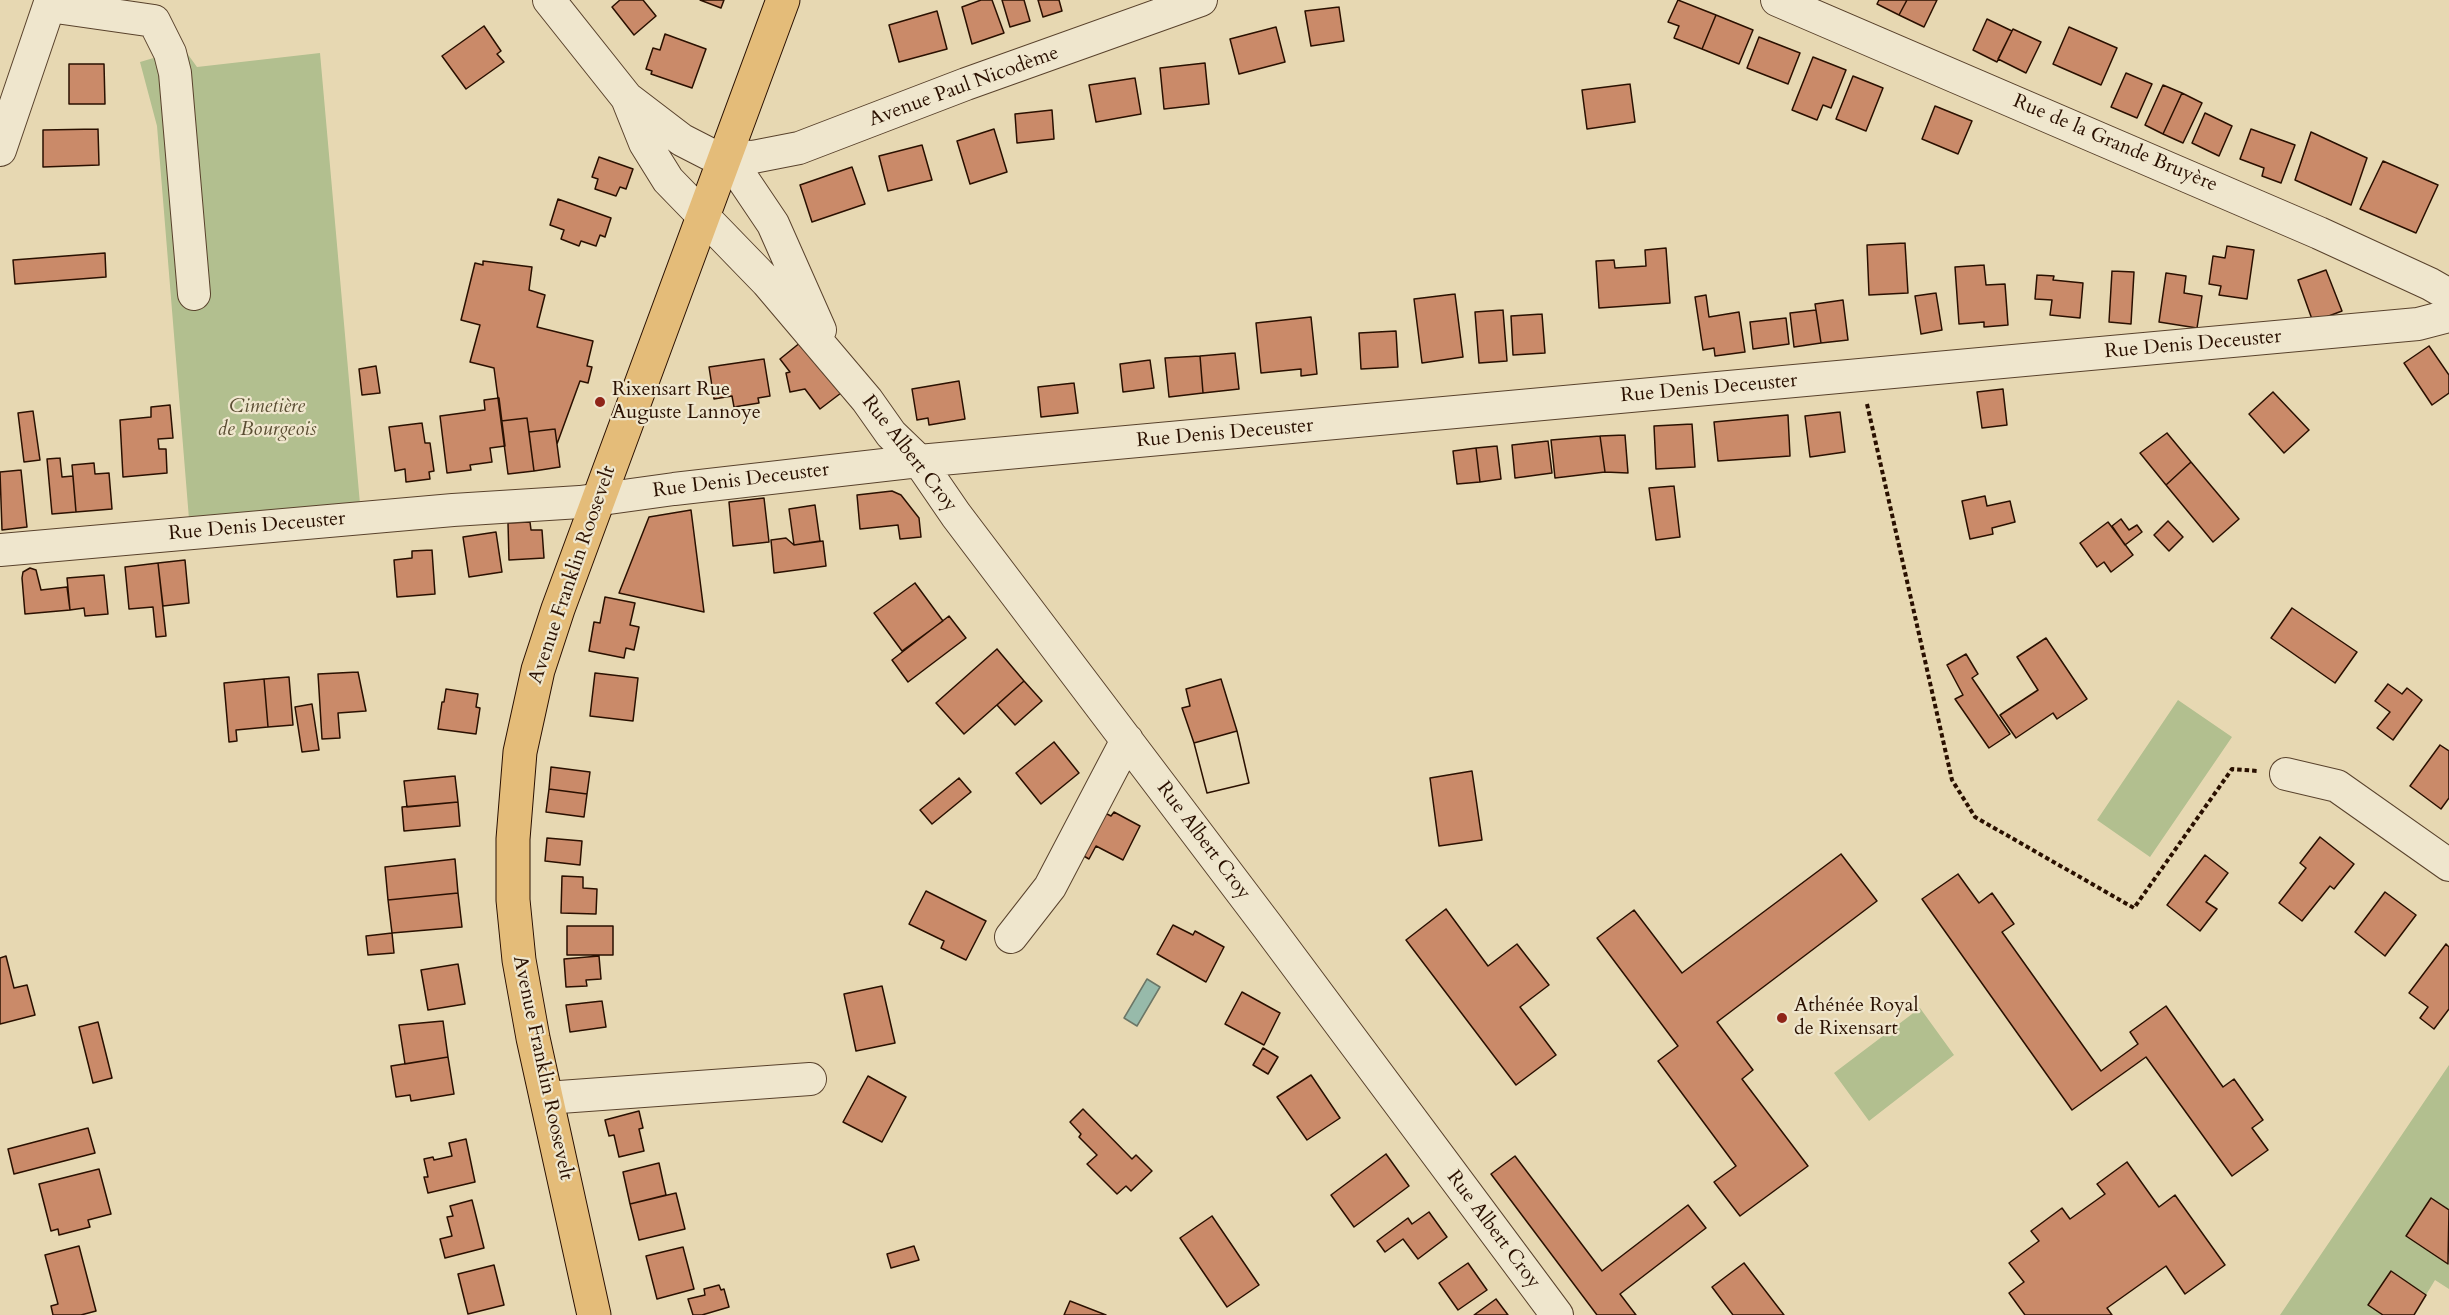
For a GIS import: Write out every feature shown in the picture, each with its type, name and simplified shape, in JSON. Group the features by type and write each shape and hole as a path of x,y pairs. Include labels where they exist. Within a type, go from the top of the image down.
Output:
{"main road":[{"name":"Avenue Franklin Roosevelt","path":"594,1315 546,1098 519,960 513,900 513,839 519,752 538,670 597,499 783,0"}],"street":[{"path":"549,0 627,98"},
{"name":"Avenue Paul Nicodème","path":"723,161 733,156 753,157 799,148 966,84 1201,0"},
{"name":"Rue de la Grande Bruyère","path":"1777,0 2309,229 2430,284 2449,295"},
{"path":"0,150 50,3 154,21 170,54 175,74 194,294"},
{"name":"Rue Albert Croy","path":"627,98 682,140 723,161 740,175 773,224 814,319 842,372"},
{"name":"Rue Albert Croy","path":"627,98 645,143 668,180 767,282 867,400 891,434 919,461 956,515 1557,1315"},
{"name":"Rue Denis Deceuster","path":"0,550 597,499 919,461 953,460 2418,324 2449,316"},
{"path":"1011,937 1050,887 1127,740"},
{"path":"2286,774 2337,786 2449,865"},
{"path":"546,1098 810,1079"}],"path":[{"path":"1860,375 1952,780 1975,817 2134,908 2232,768 2286,774"}],"green space":[{"name":"Cimetière de Bourgeois","path":"184,49 197,67 320,53 360,504 189,519 157,126 140,62"},
{"path":"2178,700 2232,737 2150,857 2097,820"},
{"path":"1920,1008 1954,1055 1869,1121 1834,1073"},
{"path":"2449,1065 2449,1210 2431,1198 2406,1236 2449,1264 2449,1289 2435,1280 2426,1295 2391,1271 2368,1305 2383,1315 2280,1315"}],"shaded area":[{"path":"1147,979 1160,987 1137,1026 1124,1018"}],"building":[{"path":"620,0 643,0 656,16 634,35 612,7"},
{"path":"700,0 724,0 721,8"},
{"path":"981,0 992,0 1004,33 972,44 962,7"},
{"path":"1002,0 1024,0 1030,21 1010,27"},
{"path":"1038,0 1059,0 1062,11 1043,17"},
{"path":"1678,0 1716,15 1702,49 1674,38 1679,26 1668,22"},
{"path":"1879,0 1907,0 1899,15 1877,4"},
{"path":"1907,0 1937,0 1924,27 1899,15"},
{"path":"1339,7 1344,41 1311,46 1305,11"},
{"path":"937,11 947,49 899,62 889,25"},
{"path":"1716,15 1753,30 1739,64 1702,49"},
{"path":"1987,19 2012,31 1997,62 1973,50"},
{"path":"484,26 501,51 497,54 504,62 466,89 442,56"},
{"path":"1276,27 1285,62 1239,74 1230,39"},
{"path":"2069,27 2117,48 2101,85 2053,64"},
{"path":"2013,29 2041,42 2026,73 1998,59"},
{"path":"665,34 706,49 692,88 651,74 652,71 646,69 653,48 660,50"},
{"path":"1759,37 1800,53 1788,84 1747,68"},
{"path":"1813,57 1846,70 1831,108 1823,105 1817,120 1792,110"},
{"path":"1205,63 1209,104 1164,109 1160,68"},
{"path":"69,64 104,64 105,104 69,104"},
{"path":"2126,73 2152,84 2137,118 2111,107"},
{"path":"1853,76 1883,88 1866,131 1836,119"},
{"path":"1135,78 1141,114 1096,122 1089,85"},
{"path":"1630,84 1635,122 1587,129 1582,90"},
{"path":"2163,85 2182,93 2163,134 2145,125"},
{"path":"2182,93 2202,103 2183,143 2163,134"},
{"path":"1935,106 1972,121 1958,154 1922,139"},
{"path":"1052,110 1054,139 1017,143 1015,114"},
{"path":"2205,113 2232,126 2219,156 2192,143"},
{"path":"98,129 99,165 43,167 43,130"},
{"path":"994,129 1007,172 970,184 957,141"},
{"path":"2251,129 2295,145 2281,183 2262,176 2264,168 2240,159"},
{"path":"2311,132 2367,158 2351,205 2295,180"},
{"path":"922,145 932,180 888,191 879,156"},
{"path":"599,157 633,169 626,189 620,187 616,196 595,189 598,179 592,177"},
{"path":"2383,161 2438,185 2416,233 2360,209"},
{"path":"852,167 865,204 812,222 800,185"},
{"path":"558,199 611,218 605,237 600,235 596,246 581,241 579,246 561,239 564,230 550,225"},
{"path":"1905,243 1908,293 1869,295 1867,245"},
{"path":"2227,246 2254,250 2247,299 2219,295 2221,286 2209,284 2213,256 2225,258"},
{"path":"1666,248 1670,303 1599,308 1596,261 1614,260 1615,268 1646,266 1645,250"},
{"path":"105,253 106,277 15,284 13,260"},
{"path":"483,261 532,267 529,290 545,295 537,327 593,341 587,366 592,367 588,383 580,381 557,444 555,429 529,432 527,418 501,421 494,368 470,362 480,325 461,320 475,263 483,265"},
{"path":"1984,265 1986,285 2005,284 2008,325 1984,327 1984,322 1959,324 1955,267"},
{"path":"2326,270 2342,311 2313,322 2298,280"},
{"path":"2112,271 2134,272 2131,324 2109,322"},
{"path":"2166,273 2186,276 2184,293 2202,296 2197,328 2159,322"},
{"path":"2037,275 2054,276 2053,280 2083,283 2080,318 2050,315 2052,300 2035,299"},
{"path":"1936,293 1942,330 1921,334 1915,296"},
{"path":"1455,294 1463,357 1422,363 1414,299"},
{"path":"1706,295 1709,317 1739,312 1745,352 1715,356 1714,348 1703,350 1695,297"},
{"path":"1843,300 1848,340 1821,343 1815,304"},
{"path":"1503,310 1507,361 1479,363 1475,312"},
{"path":"1816,310 1821,343 1794,347 1790,313"},
{"path":"1542,314 1545,353 1513,355 1511,316"},
{"path":"1311,317 1317,374 1301,376 1301,369 1261,373 1256,323"},
{"path":"1786,318 1789,344 1753,349 1750,322"},
{"path":"1396,331 1398,367 1361,369 1359,333"},
{"path":"801,342 841,393 820,409 805,389 790,392 786,373 790,372 780,359"},
{"path":"2429,346 2449,375 2449,393 2432,405 2404,363"},
{"path":"1235,353 1239,389 1203,393 1200,356"},
{"path":"1200,356 1203,393 1169,397 1165,358"},
{"path":"764,359 770,396 758,398 759,403 734,407 732,396 714,399 709,367"},
{"path":"1150,360 1154,388 1123,392 1120,364"},
{"path":"376,366 380,393 362,395 359,369"},
{"path":"959,381 965,419 929,425 928,418 917,420 912,389"},
{"path":"1074,383 1078,413 1041,417 1038,387"},
{"path":"2003,389 2007,425 1982,428 1977,392"},
{"path":"2273,392 2309,430 2284,453 2249,414"},
{"path":"499,398 505,446 490,448 492,462 470,465 471,470 447,473 440,416 485,410 484,400"},
{"path":"170,405 173,438 158,439 159,449 166,449 167,473 123,477 120,420 151,417 151,407"},
{"path":"33,411 40,460 24,462 18,413"},
{"path":"1840,412 1845,452 1810,457 1805,416"},
{"path":"1788,415 1790,456 1718,461 1714,422"},
{"path":"527,418 534,471 508,474 501,421"},
{"path":"422,423 425,443 430,443 434,471 429,472 430,479 406,482 405,469 395,471 389,427"},
{"path":"1692,424 1695,467 1656,469 1654,426"},
{"path":"555,429 560,467 534,471 529,432"},
{"path":"2167,433 2191,462 2166,485 2140,453"},
{"path":"1625,435 1628,473 1605,472 1600,436"},
{"path":"1600,436 1605,472 1555,478 1551,440"},
{"path":"1548,441 1552,473 1515,478 1512,445"},
{"path":"1497,446 1501,479 1480,482 1476,448"},
{"path":"1476,448 1480,482 1457,484 1453,451"},
{"path":"60,458 62,477 73,476 76,512 52,514 47,459"},
{"path":"2191,462 2239,519 2213,542 2166,485"},
{"path":"94,463 95,474 109,473 112,509 76,512 72,465"},
{"path":"21,470 27,527 2,530 0,472"},
{"path":"1674,486 1680,537 1656,540 1649,488"},
{"path":"892,491 901,495 919,518 921,537 900,539 898,525 860,529 857,495"},
{"path":"1985,496 1987,506 2010,501 2015,522 1992,528 1993,534 1970,539 1962,501"},
{"path":"764,498 769,542 733,546 729,502"},
{"path":"815,505 820,541 794,545 789,509"},
{"path":"691,510 704,612 619,593 649,517"},
{"path":"2121,519 2129,530 2137,525 2142,532 2125,545 2112,526"},
{"path":"2168,521 2183,537 2169,551 2154,535"},
{"path":"530,522 531,530 542,530 544,558 509,560 508,523"},
{"path":"2108,522 2133,555 2111,572 2104,562 2097,567 2080,543"},
{"path":"496,532 502,572 469,577 463,537"},
{"path":"786,538 794,545 823,541 826,566 774,573 771,540"},
{"path":"432,550 435,594 397,597 394,560 412,558 412,551"},
{"path":"185,560 189,603 163,606 158,563"},
{"path":"158,563 166,636 156,637 153,607 129,609 125,567"},
{"path":"30,568 36,570 41,590 67,587 70,610 25,614 22,578 23,572"},
{"path":"104,575 108,614 85,616 84,608 70,610 67,578"},
{"path":"915,583 943,621 902,651 874,613"},
{"path":"605,597 635,603 630,625 639,627 634,650 626,648 624,658 589,651 594,622 600,623"},
{"path":"2292,608 2357,652 2335,683 2271,638"},
{"path":"949,616 966,638 908,682 892,660"},
{"path":"2046,638 2087,699 2057,719 2053,713 2016,738 2000,715 2038,690 2017,657"},
{"path":"997,649 1024,681 964,734 936,703"},
{"path":"1966,654 1978,674 1972,678 2010,734 1989,748 1955,699 1963,695 1947,665"},
{"path":"358,672 366,711 338,713 340,738 322,739 318,674"},
{"path":"595,673 638,678 633,721 590,716"},
{"path":"289,677 293,725 268,727 264,679"},
{"path":"264,679 268,727 236,730 237,741 229,742 224,683"},
{"path":"1221,679 1237,731 1194,743 1182,708 1190,706 1186,689"},
{"path":"1024,681 1042,701 1015,725 997,705"},
{"path":"2388,684 2402,694 2407,688 2422,700 2393,740 2377,728 2390,712 2375,701"},
{"path":"446,689 478,694 476,707 480,708 476,734 438,729"},
{"path":"312,704 319,750 302,752 295,707"},
{"path":"1237,731 1249,783 1207,793 1194,743"},
{"path":"1237,731 1249,783 1207,793 1194,743"},
{"path":"1054,742 1079,773 1041,804 1016,773"},
{"path":"2440,745 2449,751 2449,798 2441,809 2410,786"},
{"path":"551,767 590,772 587,794 549,789"},
{"path":"1472,771 1482,840 1439,846 1430,778"},
{"path":"455,776 458,802 407,807 404,781"},
{"path":"959,778 971,792 932,824 920,810"},
{"path":"549,789 587,794 584,817 546,812"},
{"path":"458,802 460,826 404,831 402,807"},
{"path":"1097,809 1111,816 1114,812 1140,826 1123,860 1096,846 1089,859 1075,851"},
{"path":"2320,837 2354,864 2334,889 2330,886 2302,921 2279,903 2306,868 2300,863"},
{"path":"547,838 582,841 580,865 545,861"},
{"path":"1841,854 1877,901 1717,1022 1753,1070 1742,1079 1808,1166 1740,1216 1714,1182 1736,1166 1658,1061 1678,1046 1597,938 1634,910 1682,973"},
{"path":"2205,855 2228,873 2206,902 2217,909 2200,931 2167,905"},
{"path":"455,859 458,893 388,900 385,867"},
{"path":"1958,874 1979,903 1992,893 2014,924 2002,932 2101,1071 2138,1044 2130,1032 2166,1006 2223,1087 2234,1079 2263,1120 2252,1128 2268,1150 2232,1176 2146,1057 2072,1110 1922,899"},
{"path":"562,876 583,877 583,888 597,889 596,914 561,913"},
{"path":"926,891 986,921 966,960 941,948 944,941 909,924"},
{"path":"2385,892 2416,915 2385,956 2355,932"},
{"path":"458,893 462,927 392,933 388,900"},
{"path":"1446,909 1488,966 1517,944 1549,985 1520,1007 1556,1055 1516,1085 1406,940"},
{"path":"1173,925 1193,935 1195,931 1224,947 1206,982 1157,954"},
{"path":"567,926 613,926 613,955 567,955"},
{"path":"392,933 394,953 368,955 366,936"},
{"path":"2446,944 2449,947 2449,1009 2434,1029 2420,1018 2428,1007 2409,993"},
{"path":"6,956 14,988 27,985 35,1015 0,1024 0,958"},
{"path":"599,956 601,979 586,980 587,986 566,987 564,959"},
{"path":"458,964 465,1004 428,1010 421,970"},
{"path":"882,986 895,1043 856,1051 844,994"},
{"path":"1242,992 1280,1013 1264,1045 1225,1024"},
{"path":"602,1001 606,1027 570,1032 566,1005"},
{"path":"443,1021 448,1057 405,1064 399,1025"},
{"path":"98,1022 112,1078 93,1083 79,1027"},
{"path":"1263,1048 1278,1057 1268,1074 1253,1065"},
{"path":"448,1057 454,1094 411,1101 410,1095 396,1097 391,1066"},
{"path":"1311,1075 1340,1118 1307,1140 1277,1097"},
{"path":"868,1076 906,1097 882,1142 843,1122"},
{"path":"1083,1109 1132,1159 1136,1155 1152,1171 1131,1191 1126,1186 1117,1194 1087,1164 1097,1155 1079,1137 1081,1134 1070,1122"},
{"path":"639,1111 643,1128 639,1129 644,1151 619,1157 614,1135 609,1136 605,1120"},
{"path":"88,1128 95,1153 14,1174 8,1149"},
{"path":"466,1139 475,1182 428,1193 424,1177 428,1177 424,1159 433,1157 434,1160 452,1156 449,1143"},
{"path":"1386,1154 1409,1186 1354,1227 1331,1195"},
{"path":"1515,1156 1602,1271 1688,1205 1706,1228 1620,1294 1636,1315 1597,1315 1491,1174"},
{"path":"2127,1162 2159,1207 2175,1195 2225,1265 2185,1294 2166,1266 2107,1308 2112,1315 2025,1315 2009,1293 2024,1282 2009,1263 2039,1241 2031,1231 2062,1208 2070,1219 2105,1194 2097,1184"},
{"path":"659,1163 666,1195 630,1204 623,1172"},
{"path":"99,1169 111,1214 88,1220 90,1227 59,1235 58,1229 51,1231 39,1184"},
{"path":"676,1193 685,1229 639,1240 630,1204"},
{"path":"2431,1198 2449,1210 2448,1264 2406,1236"},
{"path":"472,1200 484,1248 445,1258 440,1239 452,1236 447,1217 453,1216 450,1206"},
{"path":"1429,1212 1447,1237 1418,1259 1403,1239 1385,1252 1377,1241 1408,1218 1412,1224"},
{"path":"1212,1216 1259,1285 1227,1307 1180,1238"},
{"path":"79,1246 96,1311 81,1315 53,1315 51,1306 58,1304 45,1255"},
{"path":"914,1246 919,1260 891,1268 887,1254"},
{"path":"683,1247 694,1289 657,1299 646,1256"},
{"path":"1468,1263 1487,1290 1458,1310 1439,1283"},
{"path":"1744,1263 1784,1315 1733,1315 1712,1287"},
{"path":"494,1265 504,1305 468,1314 458,1274"},
{"path":"2391,1271 2426,1295 2414,1315 2383,1315 2368,1305"},
{"path":"719,1285 721,1290 724,1289 729,1307 702,1315 693,1315 688,1299 705,1295 704,1289"},
{"path":"1496,1299 1508,1315 1474,1315"},
{"path":"1070,1301 1106,1315 1064,1315"}],"place":[{"name":"Rixensart Rue Auguste Lannoye","path":"600,402"},
{"name":"Athénée Royal de Rixensart","path":"1782,1018"}]}
